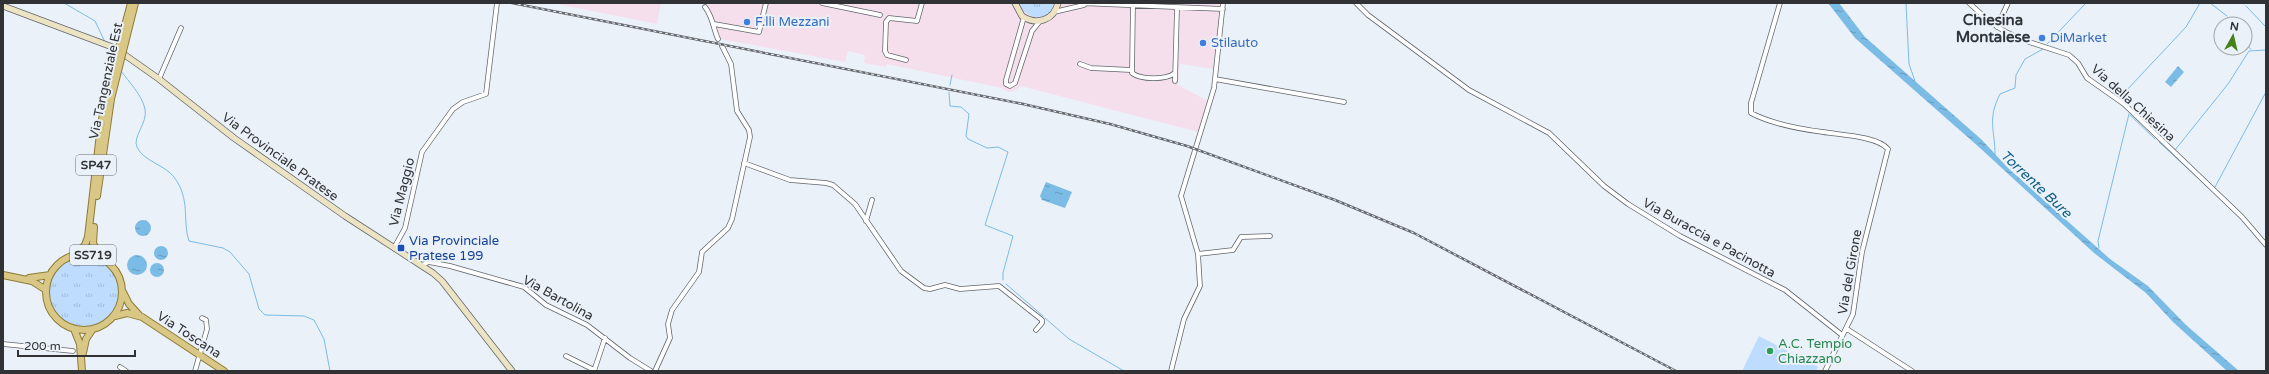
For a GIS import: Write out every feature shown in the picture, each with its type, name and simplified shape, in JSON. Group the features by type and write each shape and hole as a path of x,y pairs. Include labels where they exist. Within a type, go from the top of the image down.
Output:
{"main road":[{"name":"Via Tangenziale Est","path":"100,258 94,247 92,238 104,139 109,98 131,3"},
{"name":"Via Tangenziale Est","path":"76,255 85,245 88,237 101,125 135,3"},
{"name":"SS719","path":"92,330 74,329 62,324 53,314 47,303 46,290 50,276 62,261 76,255 88,254 100,258 117,272 123,292"},
{"path":"3,275 36,282 46,290"},
{"path":"22,278 50,276"},
{"path":"82,358 86,339 92,330 102,326 115,316 120,305 123,292"},
{"name":"Via Toscana","path":"123,292 129,304 142,317 200,355 217,369 224,371"},
{"name":"Via Toscana","path":"115,316 127,313 142,317"},
{"path":"74,329 80,342 82,371"}],"street":[{"name":"Via Maggio","path":"394,248 405,228 422,152 453,109 463,102 486,94 497,3"},
{"path":"714,24 758,32 761,31 766,3"},
{"path":"822,3 880,15"},
{"path":"906,60 887,55 885,51 886,22 889,18 917,21 922,3"},
{"path":"1015,3 1018,12 1024,17 1031,20 1040,21 1047,18 1054,12 1058,3"},
{"path":"1080,3 1223,9"},
{"path":"1171,371 1184,319 1200,286 1198,254 1181,196 1213,90 1224,3"},
{"name":"Via Buraccia e Pacinotta","path":"1356,3 1374,19 1469,90 1549,133 1604,186 1628,204 1680,236 1784,290 1842,335"},
{"name":"Via del Girone","path":"1780,3 1751,103 1751,113 1759,117 1808,130 1858,136 1888,149 1862,252 1856,304 1847,329 1842,335 1825,371"},
{"name":"Via della Chiesina","path":"1969,3 1997,27 2023,40 2069,55 2078,63 2087,78 2124,104 2242,217 2266,245"},
{"path":"1997,27 2008,3"},
{"path":"1054,12 1088,4"},
{"path":"1133,5 1131,70 1133,74 1138,76 1167,77 1175,73"},
{"name":"Via Provinciale Pratese","path":"3,6 110,45 159,79 234,138 394,248 422,265 442,281 512,371"},
{"path":"705,7 714,24 713,28 718,39"},
{"path":"1175,81 1177,8"},
{"path":"1024,17 1006,80 1006,84 1010,86 1015,83 1032,33 1040,21"},
{"path":"159,79 181,28"},
{"path":"655,371 670,338 668,324 672,310 699,272 702,252 725,231 732,218 744,163 749,134 737,110 731,64 722,46"},
{"path":"1080,64 1091,68 1131,70"},
{"path":"1215,79 1344,102"},
{"path":"744,163 790,180 830,184 852,202 898,268 920,286 930,289 945,285 960,288 999,286 1042,320 1042,324 1036,330"},
{"path":"866,220 872,200"},
{"path":"1198,254 1233,250 1241,237 1270,236"},
{"name":"Via Bartolina","path":"422,265 428,262 450,266 524,287 546,305 587,324 630,358 651,371"},
{"path":"195,371 207,325 206,320 202,318"},
{"path":"1847,329 1912,371"},
{"path":"566,356 594,370 605,338"},
{"path":"3,344 73,351"},
{"path":"120,367 126,371"}],"shaded area":[{"path":"552,3 661,3 657,24"},
{"path":"706,3 1222,3 1213,69 1180,64 1178,85 1208,101 1198,132 1021,86 1014,91 1008,92 1002,88 887,64 886,67 864,63 865,55 848,51 845,62 720,39"}],"green space":[{"path":"1018,3 1055,3 1047,14 1037,17 1026,13"},
{"path":"84,257 103,263 113,273 119,292 113,311 103,321 84,327 65,321 55,311 49,292 55,273 65,263"},
{"name":"A.C. Tempio Chiazzano","path":"1759,336 1818,367 1816,371 1742,371"}],"water":[{"path":"1828,3 1839,3 1865,37 1982,140 2008,168 2110,259 2148,286 2186,325 2239,371 2227,371 2173,322 2146,293 2094,253 1980,148 1855,38"},
{"path":"2178,66 2184,72 2171,87 2165,82"},
{"path":"1046,182 1072,192 1065,208 1042,200 1040,196"},
{"path":"140,220 146,220 151,225 149,234 146,236 140,236 135,231 135,225"},
{"path":"161,246 166,248 168,253 166,258 161,260 156,258 154,253 156,248"},
{"path":"137,255 144,258 147,265 144,272 137,275 130,272 127,265 130,258"},
{"path":"157,263 162,265 164,270 162,275 157,277 152,275 150,270 152,265"}],"waterway":[{"path":"64,3 95,21 105,42"},
{"path":"1906,3 1909,64 1915,81"},
{"path":"2047,44 2086,3"},
{"path":"2125,103 2122,99 2124,93 2186,27 2200,3"},
{"path":"2210,3 2227,16"},
{"path":"2246,6 2266,27"},
{"path":"108,48 113,58"},
{"name":"Torrente Bure","path":"1995,155 1993,118 1996,103 2000,94 2015,88 2016,75 2025,59 2043,49"},
{"path":"2175,150 2228,84 2249,51 2266,50"},
{"path":"121,71 138,94 145,109 144,119 136,143 137,147 144,156 170,173 179,185 183,194 189,241 223,248 230,252 249,274 259,309 265,315 304,316 314,320 324,339 330,371"},
{"path":"950,85 952,75"},
{"path":"949,92 950,106 961,107 969,114 966,136 968,139 987,148 998,147 1008,152 985,225 1013,236 1003,273 1003,280"},
{"path":"2215,187 2266,92"},
{"path":"2099,248 2098,241 2129,114"},
{"path":"2130,115 2155,139"},
{"path":"2159,142 2210,189"},
{"path":"1006,284 1043,316"},
{"path":"1045,318 1069,339 1124,371"}],"railway":[{"path":"512,3 1023,104 1110,124 1187,146 1335,200 1414,233 1676,371"}],"place":[{"name":"F.lli Mezzani","path":"747,22"},
{"name":"DiMarket","path":"2042,38"},
{"name":"Stilauto","path":"1203,43"},
{"name":"Via Provinciale Pratese 199","path":"401,248"},
{"name":"A.C. Tempio Chiazzano","path":"1770,351"}],"district":[{"name":"Chiesina Montalese","path":"1993,28"}]}
